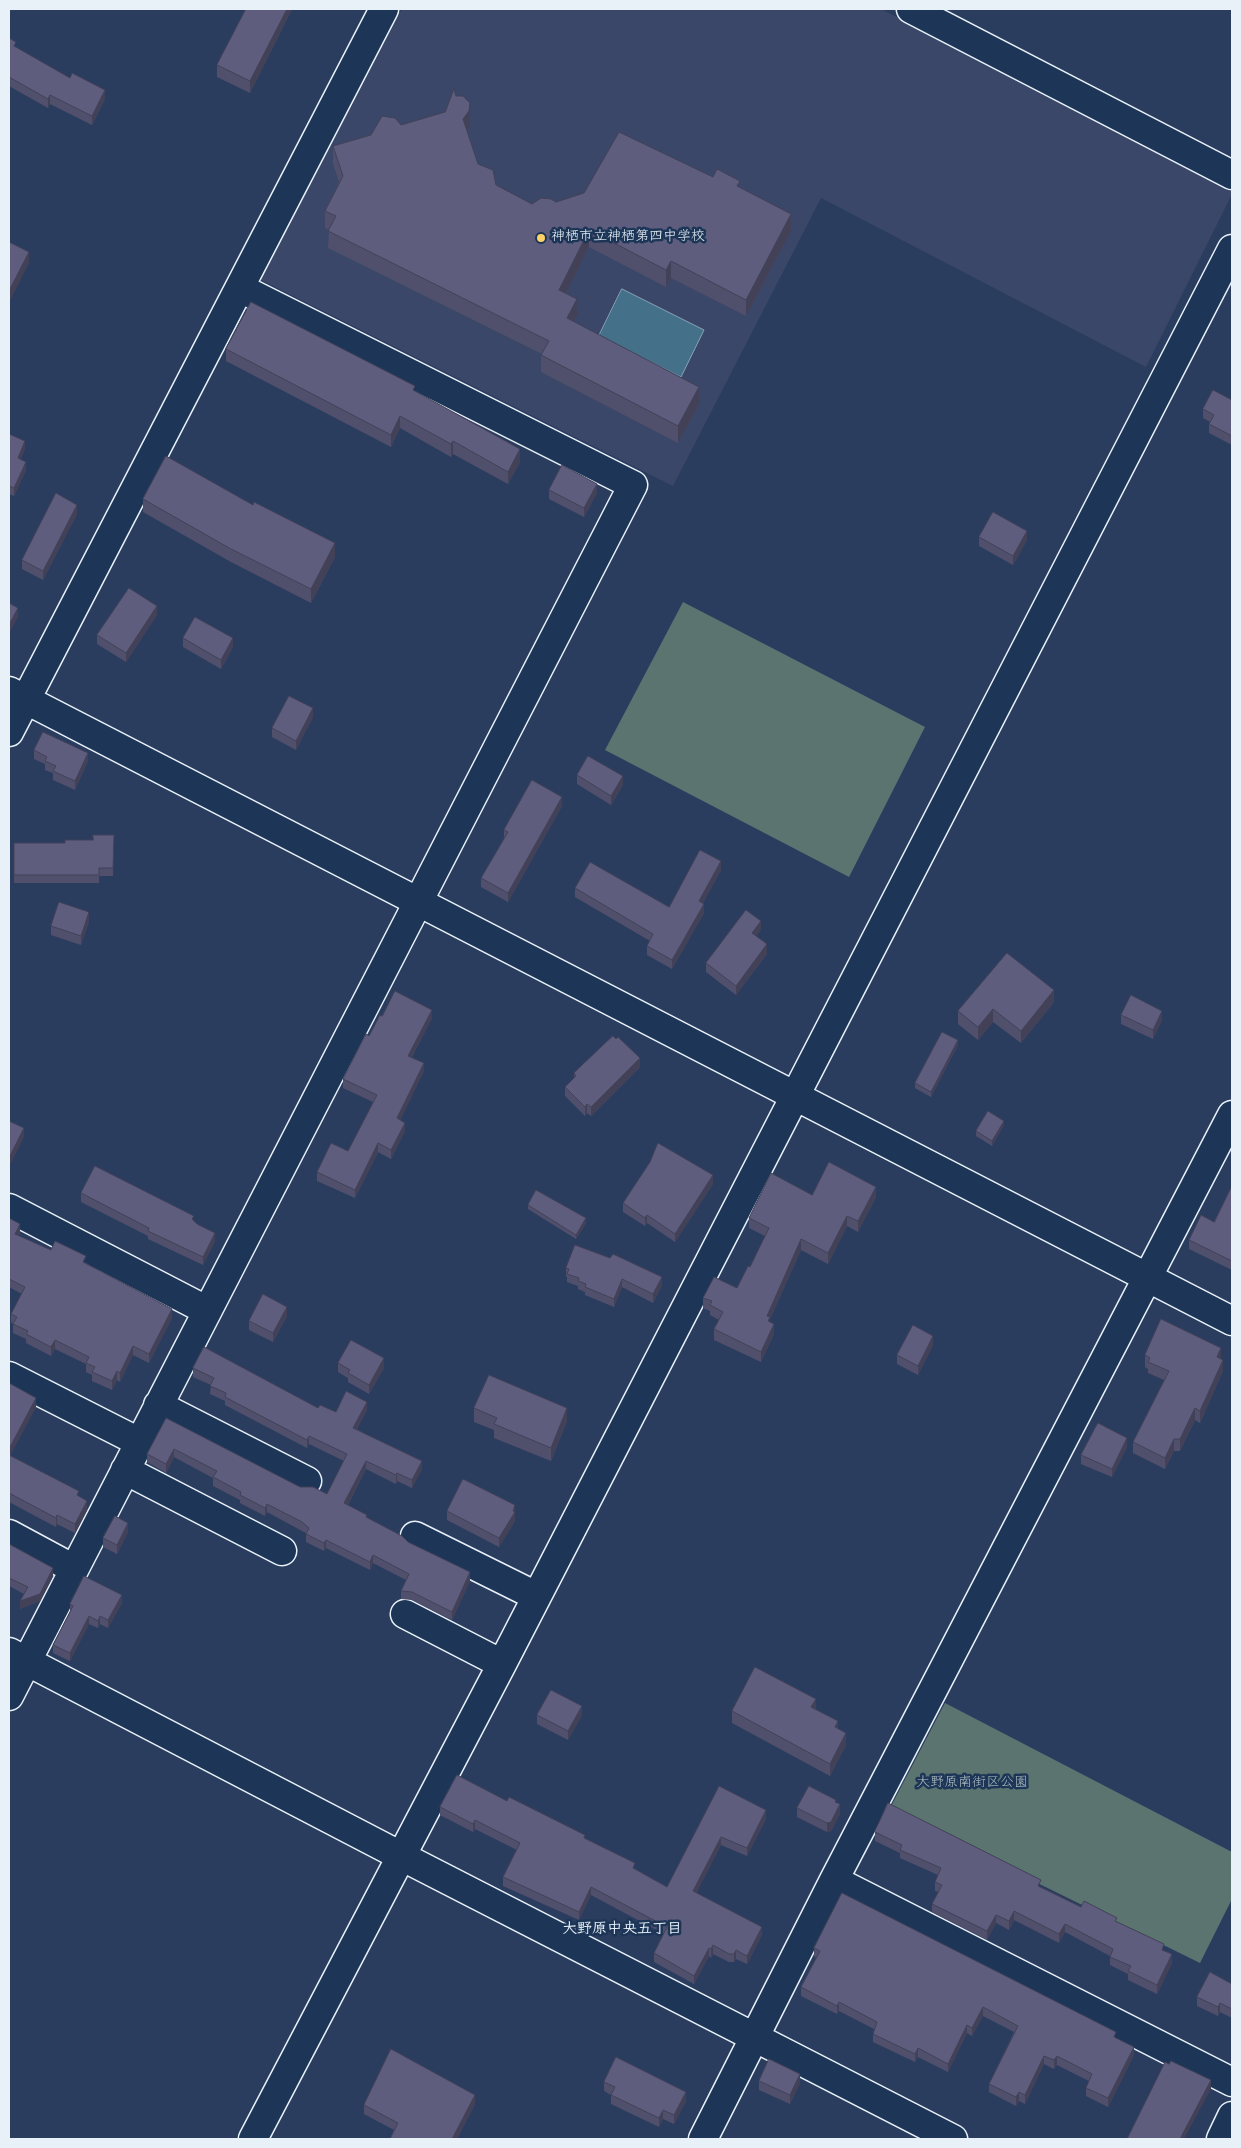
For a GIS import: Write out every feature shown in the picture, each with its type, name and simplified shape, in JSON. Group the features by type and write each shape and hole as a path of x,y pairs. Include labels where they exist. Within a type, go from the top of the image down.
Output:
{"street":[{"path":"9,732 17,696 240,288 384,9"},
{"path":"911,9 1232,174"},
{"path":"253,2139 502,1664 1232,249"},
{"path":"9,1696 18,1656 74,1568 633,485 240,288"},
{"path":"17,696 418,904 1232,1321"},
{"path":"703,2139 834,1880 1232,1115"},
{"path":"9,1208 206,1310"},
{"path":"9,1376 138,1442"},
{"path":"158,1405 307,1481"},
{"path":"125,1470 282,1551"},
{"path":"9,1534 74,1568"},
{"path":"415,1536 536,1596"},
{"path":"405,1614 502,1664"},
{"path":"18,1656 401,1856 953,2139"},
{"path":"834,1880 1232,2082"},
{"path":"1221,2139 1232,2116"}],"shaded area":[{"name":"神栖市立神栖第四中学校","path":"402,9 881,9 1232,191 1232,194 1146,367 821,198 673,486 259,279"},
{"path":"622,289 704,330 681,377 599,336"}],"green space":[{"path":"683,602 925,727 849,877 605,750"},
{"name":"大野原南街区公園","path":"945,1703 1232,1852 1232,1899 1200,1963 889,1810"}],"building":[{"path":"246,9 287,9 250,81 217,65"},
{"path":"9,38 16,42 14,46 70,78 72,73 105,90 92,116 50,95 48,99 9,77"},
{"path":"454,89 456,96 463,96 470,103 469,111 463,119 478,164 493,170 496,185 532,204 541,198 551,199 556,202 584,193 619,132 713,177 717,169 740,181 737,186 791,214 746,300 671,261 666,270 589,230 559,290 577,299 567,318 699,387 678,426 541,355 549,341 328,231 336,216 325,211 343,176 333,146 371,135 382,116 395,118 401,125 445,112"},
{"path":"9,242 29,252 9,291"},
{"path":"251,302 415,386 413,390 520,449 508,472 453,441 451,444 400,416 391,435 226,349"},
{"path":"1213,390 1232,400 1232,436 1209,424 1214,415 1203,409"},
{"path":"9,434 25,441 18,458 26,462 14,488 9,486"},
{"path":"166,456 253,505 254,502 335,543 311,589 231,549 143,499"},
{"path":"562,465 597,484 584,508 549,490"},
{"path":"56,493 77,505 43,571 22,560"},
{"path":"993,512 1027,531 1013,556 979,537"},
{"path":"129,588 157,606 126,653 97,635"},
{"path":"9,603 18,608 9,625"},
{"path":"195,617 233,638 221,660 183,638"},
{"path":"289,696 313,708 296,741 272,728"},
{"path":"43,732 88,753 75,781 53,771 56,766 45,761 47,757 34,750"},
{"path":"588,756 623,776 611,796 577,775"},
{"path":"532,780 562,797 508,893 481,878 508,832 504,830"},
{"path":"93,835 114,835 113,868 99,868 99,875 14,875 14,843 65,843 65,840 93,840"},
{"path":"700,850 721,861 699,901 704,904 672,960 647,946 653,934 575,888 590,862 669,907"},
{"path":"59,902 89,912 81,936 51,926"},
{"path":"746,910 761,921 752,933 767,944 736,986 706,963"},
{"path":"1007,953 1054,990 1021,1031 993,1009 978,1027 958,1011"},
{"path":"395,991 432,1010 408,1056 424,1063 397,1118 405,1123 391,1150 378,1143 355,1190 317,1172 331,1143 348,1151 377,1095 343,1079 366,1034 369,1036"},
{"path":"1131,995 1162,1011 1153,1030 1121,1015"},
{"path":"942,1032 958,1040 931,1092 915,1083"},
{"path":"613,1036 616,1039 618,1037 640,1058 591,1107 587,1104 585,1107 565,1087 576,1076 574,1073"},
{"path":"988,1111 1004,1121 992,1141 976,1131"},
{"path":"9,1121 24,1128 9,1158"},
{"path":"658,1143 713,1175 675,1234 647,1215 645,1218 623,1203 650,1162"},
{"path":"829,1162 876,1187 858,1221 847,1216 828,1253 801,1239 767,1316 770,1317 768,1321 774,1324 761,1352 714,1329 723,1312 710,1305 712,1301 703,1298 714,1277 737,1288 748,1266 750,1267 769,1228 749,1218 771,1173 812,1195"},
{"path":"95,1166 194,1216 192,1219 197,1224 215,1233 203,1257 148,1231 149,1228 81,1193"},
{"path":"1232,1186 1232,1261 1189,1240 1201,1215 1214,1222"},
{"path":"536,1190 586,1218 576,1235 528,1205"},
{"path":"9,1218 20,1224 15,1234 51,1250 55,1241 86,1256 83,1262 172,1309 149,1354 133,1346 120,1373 117,1371 112,1381 92,1372 95,1367 86,1363 89,1357 55,1340 51,1347 26,1334 28,1331 13,1324 17,1317 11,1314 25,1287 9,1279"},
{"path":"575,1245 610,1258 613,1254 662,1277 653,1294 622,1279 614,1299 585,1287 586,1284 578,1281 579,1278 567,1274 569,1269 566,1268"},
{"path":"263,1294 287,1307 273,1333 249,1321"},
{"path":"1161,1319 1221,1348 1217,1357 1223,1360 1200,1411 1195,1408 1180,1439 1174,1439 1165,1458 1133,1442 1169,1371 1148,1362 1150,1358 1145,1355"},
{"path":"913,1325 933,1336 918,1366 897,1355"},
{"path":"351,1340 384,1358 369,1385 348,1373 350,1370 338,1363"},
{"path":"204,1347 318,1408 320,1405 336,1412 346,1391 367,1402 353,1428 422,1461 412,1480 366,1461 344,1503 402,1536 408,1542 470,1572 452,1612 412,1592 401,1591 409,1574 373,1555 370,1562 326,1540 324,1543 306,1534 309,1528 302,1522 267,1504 265,1508 240,1495 241,1492 213,1477 217,1471 174,1449 166,1464 147,1454 166,1418 300,1487 313,1487 327,1494 347,1454 309,1436 307,1440 225,1397 226,1393 210,1386 214,1378 193,1368"},
{"path":"489,1375 567,1408 551,1448 494,1424 497,1418 474,1408"},
{"path":"9,1383 36,1398 9,1449"},
{"path":"1098,1423 1127,1438 1112,1469 1081,1455"},
{"path":"9,1455 79,1491 77,1495 87,1501 75,1524 57,1515 56,1518 9,1493"},
{"path":"463,1479 515,1505 513,1511 515,1512 499,1538 447,1511"},
{"path":"115,1516 128,1523 117,1545 103,1538"},
{"path":"9,1544 53,1568 40,1594 20,1601 28,1587 9,1578"},
{"path":"84,1576 122,1595 108,1620 100,1616 98,1621 89,1616 70,1653 53,1645 73,1606 70,1604"},
{"path":"755,1667 816,1699 811,1707 838,1721 835,1727 846,1733 830,1764 732,1711"},
{"path":"551,1690 582,1706 568,1731 537,1715"},
{"path":"457,1775 507,1801 509,1797 585,1835 584,1838 635,1863 633,1868 667,1887 719,1786 766,1810 747,1848 721,1837 693,1891 762,1927 747,1956 736,1950 734,1954 729,1954 713,1945 711,1949 709,1948 694,1976 654,1953 667,1927 591,1887 579,1912 503,1877 520,1843 475,1820 473,1824 440,1807"},
{"path":"809,1786 840,1804 831,1822 827,1823 797,1808"},
{"path":"888,1803 1041,1880 1038,1886 1081,1907 1084,1901 1117,1918 1115,1921 1164,1944 1162,1950 1172,1954 1157,1985 1128,1971 1131,1966 1110,1957 1113,1949 1065,1924 1059,1934 1014,1911 1009,1921 996,1915 987,1931 932,1904 942,1885 935,1882 941,1868 900,1850 902,1845 875,1832"},
{"path":"842,1893 1116,2032 1114,2037 1134,2047 1108,2098 1086,2088 1092,2074 1057,2056 1054,2060 1044,2056 1025,2095 1019,2092 1016,2097 989,2084 1018,2026 983,2007 972,2028 967,2025 948,2064 918,2048 915,2054 873,2034 877,2022 839,2002 837,2006 801,1987 820,1951 814,1948"},
{"path":"1210,1972 1232,1984 1232,2009 1220,2003 1218,2007 1197,1997"},
{"path":"391,2049 475,2095 452,2139 390,2139 398,2123 364,2105"},
{"path":"616,2057 686,2092 674,2115 663,2110 659,2118 611,2095 615,2087 604,2082"},
{"path":"769,2059 800,2074 790,2095 759,2081"},
{"path":"1171,2061 1211,2080 1180,2139 1127,2139 1165,2062 1169,2064"}],"place":[{"name":"神栖市立神栖第四中学校","path":"541,238"}],"district":[{"name":"大野原中央五丁目","path":"622,1930"}]}
